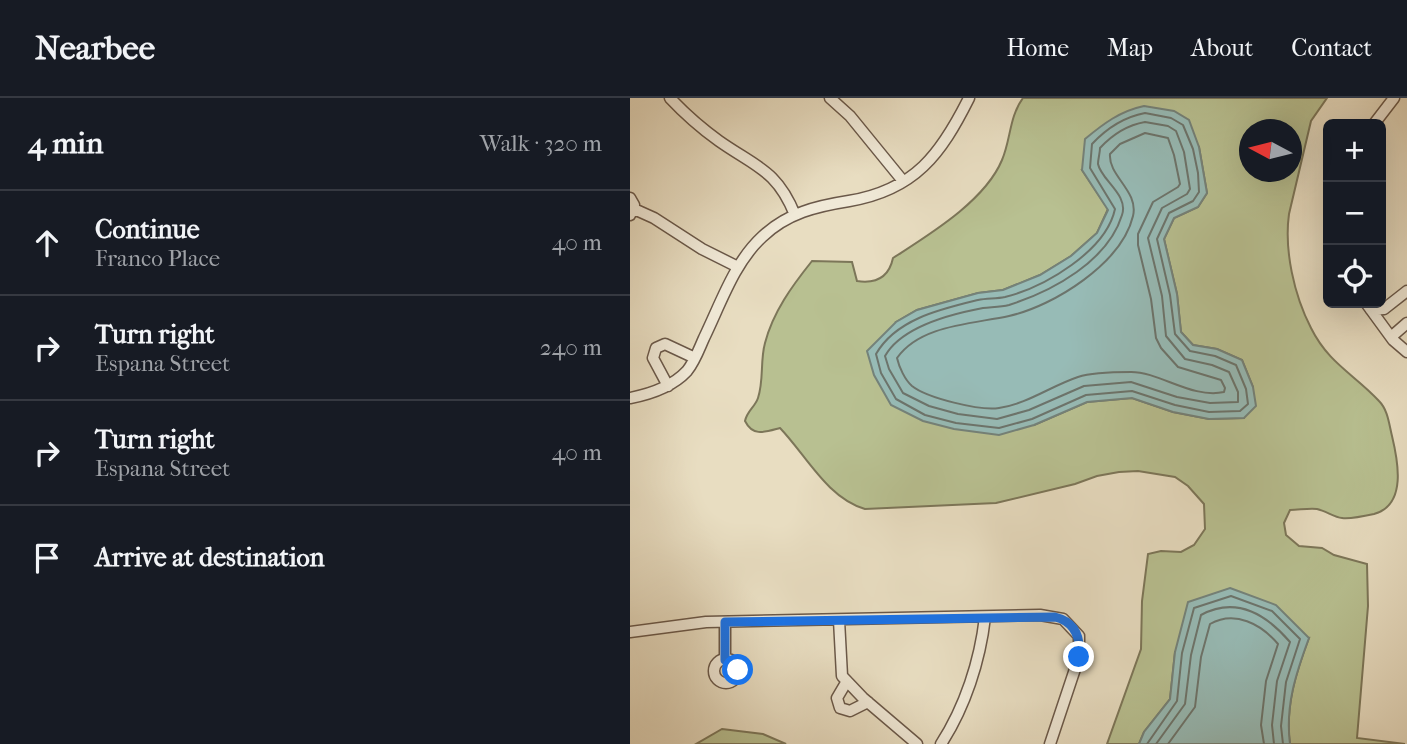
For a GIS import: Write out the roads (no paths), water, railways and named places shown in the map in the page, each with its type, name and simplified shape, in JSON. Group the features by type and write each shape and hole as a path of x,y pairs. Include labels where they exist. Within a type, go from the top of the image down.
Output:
{"street":[{"path":"670,98 705,131 774,178 788,198 795,215"},
{"path":"830,98 850,116 903,181"},
{"path":"630,398 668,386 687,370 738,267 762,236 795,215 823,205 870,196 903,181 936,155 969,98"},
{"path":"1378,119 1394,98"},
{"path":"631,207 738,267"},
{"path":"1386,307 1407,291"},
{"path":"1370,308 1391,337 1407,352"},
{"path":"1391,337 1407,323"},
{"path":"668,386 653,358 656,348 665,344 695,358"},
{"path":"941,744 954,721 978,660 985,617"},
{"path":"630,632 706,622 985,617 1063,619 1071,624 1079,636 1079,657 1050,744"},
{"path":"839,620 842,676 917,744"},
{"path":"725,622 725,660"},
{"path":"847,681 837,698 840,708 850,711 868,702"}],"water":[{"path":"1144,106 1174,111 1189,120 1199,147 1207,193 1198,207 1174,218 1164,239 1177,294 1181,332 1193,345 1217,349 1242,360 1253,387 1256,406 1244,418 1209,419 1173,412 1132,398 1087,402 1034,425 999,435 954,429 923,421 891,405 874,375 867,351 896,322 917,310 978,293 1003,290 1040,275 1071,256 1097,233 1108,210 1082,170 1085,139 1112,119"},
{"path":"1230,588 1276,605 1309,638 1290,703 1290,744 1139,744 1144,732 1170,699 1175,652 1188,602"}]}
